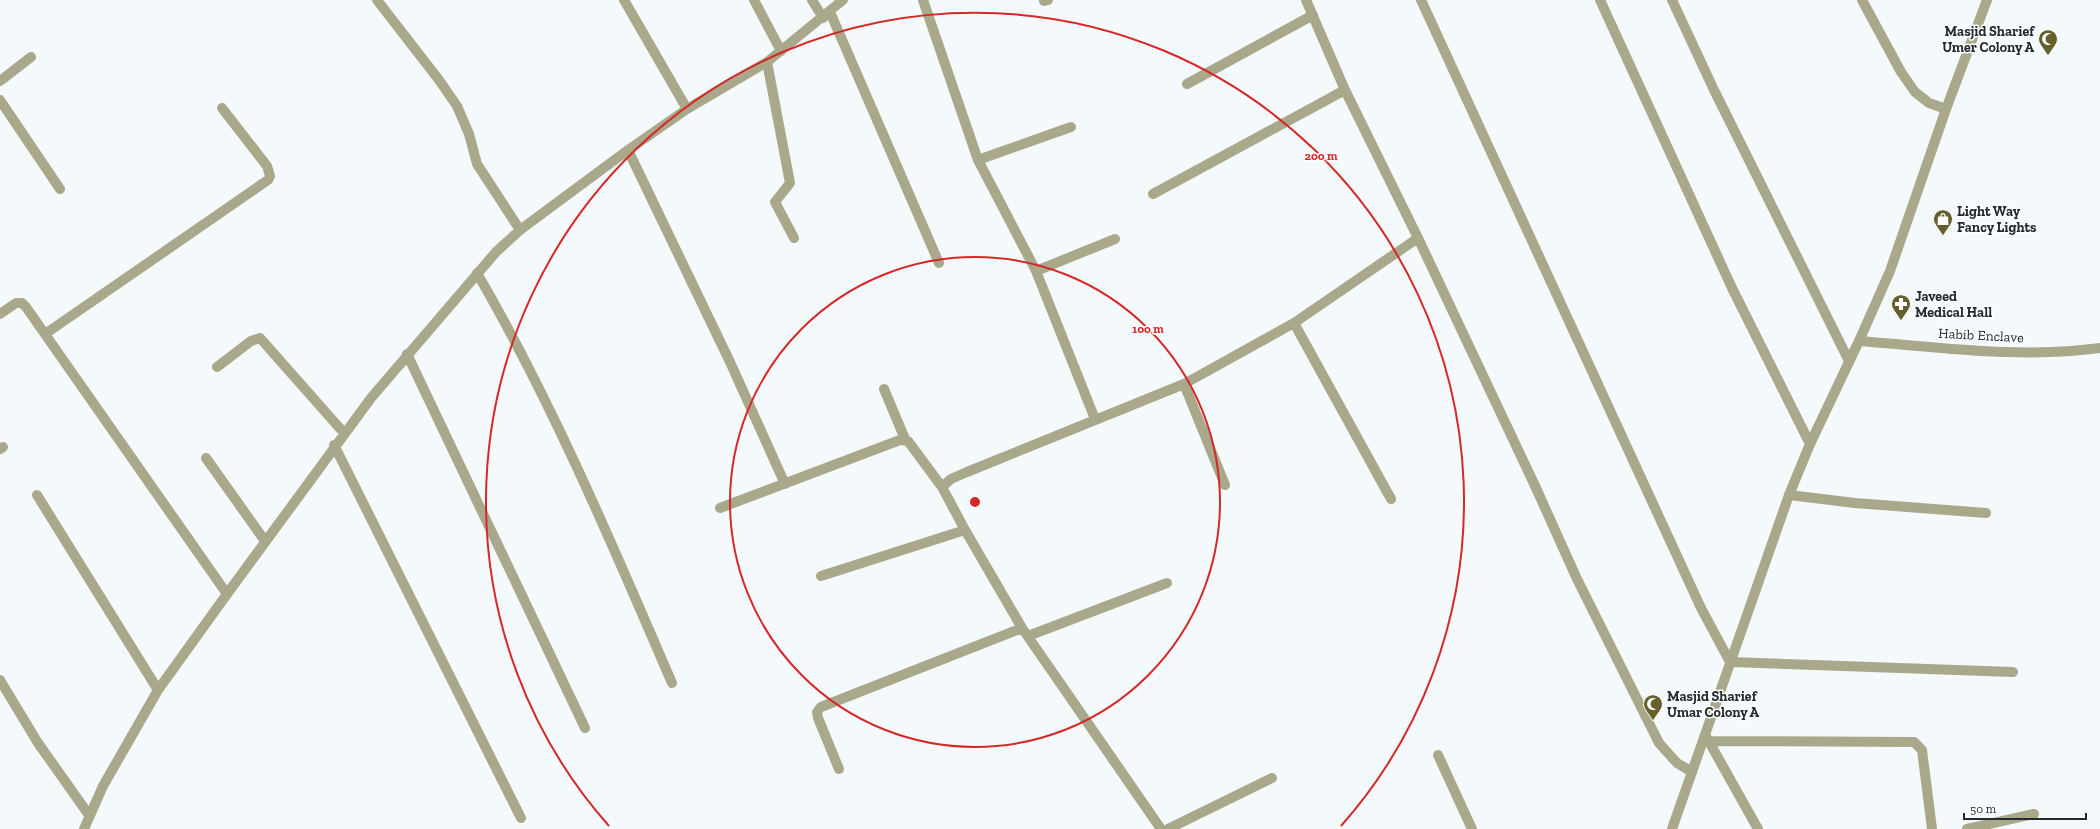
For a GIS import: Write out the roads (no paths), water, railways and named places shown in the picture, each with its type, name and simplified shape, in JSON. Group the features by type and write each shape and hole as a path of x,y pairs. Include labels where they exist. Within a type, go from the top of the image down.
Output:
{"street":[{"path":"377,0 440,80 457,106 469,134 477,164 520,230"},
{"path":"624,0 687,109"},
{"path":"754,0 781,51"},
{"path":"812,0 826,15 939,263"},
{"path":"84,829 103,786 158,690 334,445 406,354 477,273 520,230 628,150 687,109 767,62 843,0"},
{"path":"923,0 978,160 1036,271 1095,419"},
{"path":"1306,0 1345,90 1418,238 1536,488 1577,579 1659,743 1677,763 1692,772"},
{"path":"1421,0 1701,608 1730,662"},
{"path":"1600,0 1732,288 1810,444"},
{"path":"1672,0 1714,90 1849,361"},
{"path":"1862,0 1901,72 1915,92 1929,103 1946,108"},
{"path":"1672,829 1692,772 1707,738 1730,662 1789,495 1810,444 1859,341 1890,271 1946,108 1987,0"},
{"path":"1187,84 1313,15"},
{"path":"0,81 31,57"},
{"path":"767,62 790,183 775,202 794,238"},
{"path":"1153,194 1345,90"},
{"path":"0,100 60,189"},
{"path":"46,334 268,180 270,176 267,166 222,108"},
{"path":"978,160 1071,127"},
{"path":"628,150 730,362 785,484"},
{"path":"942,487 951,479 967,472 1184,384 1294,323 1418,238"},
{"path":"1036,271 1115,239"},
{"path":"477,273 504,320 575,460 672,683"},
{"path":"0,314 16,303 22,303 46,334 226,594"},
{"path":"1294,323 1391,499"},
{"path":"217,367 251,341 260,338 344,433"},
{"name":"Habib Enclave","path":"1859,341 2016,352 2051,353 2100,348"},
{"path":"406,354 585,728"},
{"path":"1184,384 1226,484"},
{"path":"884,389 905,439 942,487 964,530 1025,632 1161,829"},
{"path":"720,508 905,439"},
{"path":"334,445 522,818"},
{"path":"206,458 265,541"},
{"path":"37,494 158,690"},
{"path":"1789,495 1855,503 1986,513"},
{"path":"821,576 964,530"},
{"path":"839,769 818,718 817,712 821,707 1025,632 1167,583"},
{"path":"1730,662 2013,672"},
{"path":"0,680 38,743 89,816"},
{"path":"1707,738 1758,829"},
{"path":"1707,738 1914,742 1922,750 1932,829"},
{"path":"1438,755 1472,829"},
{"path":"1168,829 1272,778"},
{"path":"1968,829 2034,814"}],"place":[{"name":"Masjid Sharief Umer Colony A","path":"2048,56"},
{"name":"Light Way Fancy Lights","path":"1943,236"},
{"name":"Javeed Medical Hall","path":"1901,321"},
{"name":"Masjid Sharief Umar Colony A","path":"1653,721"}]}
